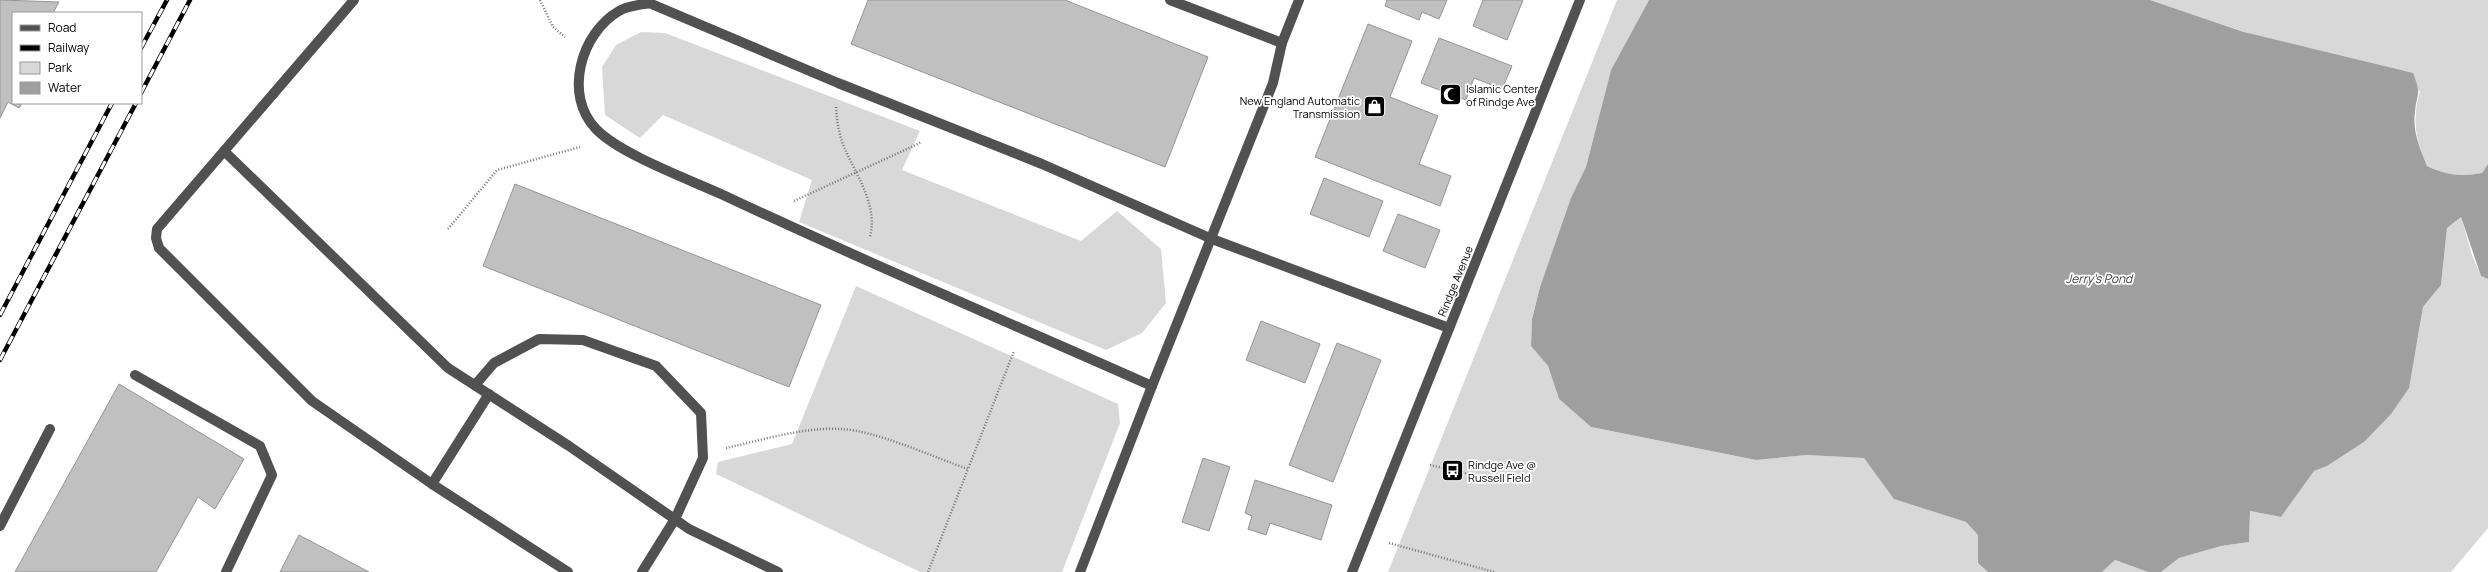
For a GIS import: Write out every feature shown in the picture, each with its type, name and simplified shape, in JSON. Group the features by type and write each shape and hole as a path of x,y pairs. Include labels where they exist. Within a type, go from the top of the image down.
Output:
{"street":[{"path":"354,0 157,229 156,238 160,248 312,401 432,484 568,572"},
{"path":"1170,0 1282,43"},
{"path":"1080,572 1152,386 1212,239 1273,83 1282,43 1299,0"},
{"name":"Rindge Avenue","path":"1352,572 1580,0"},
{"path":"1152,386 761,213 621,147 596,129 581,106 579,74 584,55 596,30 620,10 649,3 838,83 1042,164 1212,239 1449,328"},
{"path":"224,151 448,368 689,529 778,572"},
{"path":"475,385 494,363 539,338 583,340 656,366 701,414 703,458 675,519 642,572"},
{"path":"135,375 260,446 272,475 226,572"},
{"path":"432,484 489,394"},
{"path":"0,526 50,429"}],"path":[{"path":"540,0 553,27 567,39"},
{"path":"836,101 837,125 855,171 867,196 872,214 872,229 868,243"},
{"path":"792,202 855,171 922,142"},
{"path":"448,229 497,170 580,147"},
{"path":"928,572 1014,350"},
{"path":"703,453 798,432 840,429 874,436 968,469"},
{"path":"1430,465 1472,475"},
{"path":"1366,536 1494,572"}],"green space":[{"path":"1617,0 1649,0 1611,70 1586,167 1572,198 1540,287 1532,318 1531,346 1548,366 1559,399 1591,427 1756,460 1807,455 1864,458 1895,499 1966,522 1978,535 1978,563 1988,572 1388,572"},
{"path":"2150,0 2488,0 2488,164 2482,173 2467,175 2447,173 2427,166 2417,138 2416,129 2416,111 2420,91"},
{"path":"641,32 665,33 920,131 902,170 1081,241 1117,211 1161,249 1166,303 1142,333 1106,350 799,222 812,180 663,115 640,138 605,115 602,67 616,45"},
{"path":"2461,217 2472,255 2481,276 2488,279 2488,528 2451,572 2161,572 2179,558 2221,546 2249,542 2250,511 2281,517 2314,471 2327,466 2364,442 2416,348 2423,307 2441,285 2447,228"},
{"path":"856,286 1118,404 1120,423 1062,572 920,572 716,474 718,462 792,444"},
{"path":"2115,560 2148,572 2102,572"}],"water":[{"name":"Jerry's Pond","path":"1649,0 2150,0 2244,32 2413,73 2418,90 2414,119 2416,133 2419,146 2427,166 2447,173 2467,175 2482,173 2488,164 2488,279 2481,276 2461,217 2447,228 2441,285 2423,307 2409,388 2391,414 2364,442 2327,466 2314,471 2281,517 2250,511 2249,542 2221,546 2179,558 2161,572 2148,572 2115,560 2102,572 1988,572 1978,563 1978,535 1966,522 1894,499 1864,458 1807,455 1756,460 1591,427 1559,399 1548,366 1531,346 1532,319 1540,287 1571,198 1586,167 1611,70"}],"building":[{"path":"0,0 59,2 54,12 12,12 12,104 21,104 19,108 8,102 0,118"},
{"path":"868,0 1065,0 1208,57 1165,167 851,44"},
{"path":"1387,0 1447,0 1439,19 1422,12 1419,20 1385,6"},
{"path":"1483,0 1523,0 1507,40 1473,26"},
{"name":"New England Automatic Transmission","path":"1368,24 1412,41 1390,97 1438,116 1419,164 1451,176 1440,206 1315,157"},
{"path":"1439,38 1512,66 1502,89 1474,78 1466,100 1421,83"},
{"path":"1324,178 1383,201 1369,237 1310,214"},
{"path":"515,184 821,305 789,387 483,266"},
{"path":"1398,214 1440,230 1425,268 1383,251"},
{"path":"1261,321 1320,344 1305,383 1246,360"},
{"path":"1337,343 1381,360 1333,482 1289,465"},
{"path":"119,384 244,459 215,509 198,497 156,572 15,572"},
{"path":"1203,458 1230,467 1209,531 1182,522"},
{"path":"1255,480 1332,505 1321,540 1270,523 1266,535 1248,529 1252,516 1245,513"},
{"path":"299,535 369,572 280,572"}],"railway":[{"path":"142,46 167,0"},
{"path":"142,91 190,0"},
{"path":"0,315 111,104"},
{"path":"0,360 135,104"}],"place":[{"name":"Islamic Center of Rindge Ave","path":"1450,94"},
{"name":"New England Automatic Transmission","path":"1375,106"},
{"name":"Rindge Ave @ Russell Field","path":"1452,470"}]}
